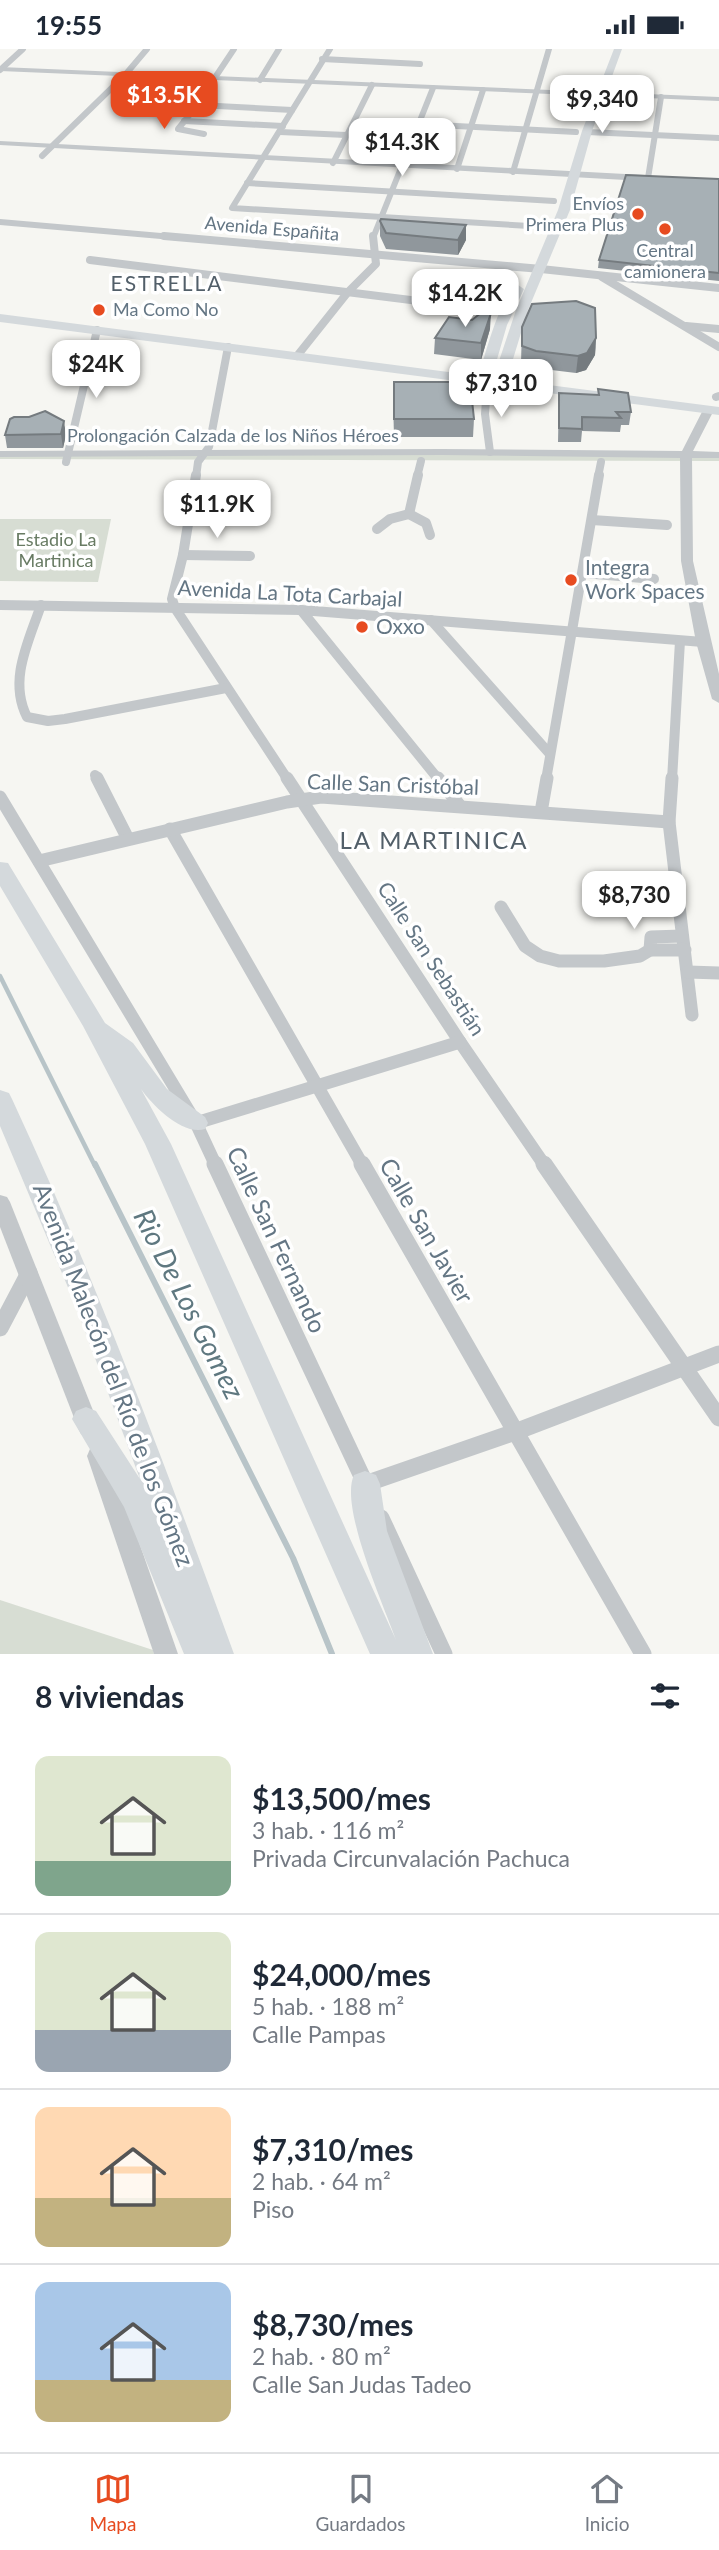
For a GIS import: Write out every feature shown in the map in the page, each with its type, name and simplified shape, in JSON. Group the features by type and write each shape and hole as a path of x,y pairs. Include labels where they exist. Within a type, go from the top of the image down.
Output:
{"main road":[{"path":"492,377 520,316 570,175 590,95 607,49"},
{"path":"581,132 601,95 618,49"},
{"path":"492,377 507,311 535,269 554,201 570,175"},
{"path":"0,306 492,377 716,402"},
{"path":"0,318 228,347 302,350"},
{"path":"0,868 95,1026 158,1145 386,1654"},
{"path":"95,1026 118,1042 158,1095 196,1123"},
{"name":"Avenida Malecón del Río de los Gómez","path":"0,1099 42,1189 138,1430 218,1654"},
{"path":"86,1419 128,1486 144,1518 181,1615 201,1654"},
{"path":"365,1483 372,1531 417,1654"}],"street":[{"path":"0,70 23,49"},
{"path":"42,156 125,75 147,49"},
{"path":"214,79 234,49"},
{"path":"260,80 279,49"},
{"path":"330,49 232,208 546,227"},
{"path":"513,171 549,49"},
{"path":"322,59 420,64"},
{"path":"0,70 719,99"},
{"path":"333,163 372,85"},
{"path":"302,350 348,292 376,264 372,240 379,216 433,88"},
{"path":"204,134 178,130 209,90"},
{"path":"457,169 483,90"},
{"path":"648,178 661,97"},
{"path":"198,105 292,110"},
{"path":"184,121 346,135"},
{"path":"417,124 719,138"},
{"path":"0,143 660,179"},
{"path":"247,183 554,201"},
{"name":"Avenida Españita","path":"0,222 375,254 719,288"},
{"path":"90,260 507,311"},
{"path":"598,275 719,347"},
{"path":"679,325 719,329"},
{"path":"67,458 97,330"},
{"path":"175,608 172,599 183,555 190,509 228,347"},
{"path":"490,452 485,414 492,377"},
{"path":"716,402 685,458 687,569 719,699"},
{"name":"Prolongación Calzada de los Niños Héroes","path":"0,462 67,458 490,452 685,458 719,463"},
{"name":"Prolongación Calzada de los Niños Héroes","path":"0,454 67,458"},
{"name":"Prolongación Calzada de los Niños Héroes","path":"202,457 601,462 719,455"},
{"path":"408,514 422,461"},
{"path":"541,812 601,462"},
{"path":"190,509 253,510"},
{"path":"377,529 390,519 408,514 426,523 430,535"},
{"path":"592,520 667,525"},
{"path":"183,555 250,556"},
{"path":"584,573 654,579"},
{"name":"Avenida La Tota Carbajal","path":"0,605 301,610 703,642"},
{"path":"41,605 19,675 21,708 27,717 48,721 65,719 226,688"},
{"name":"Calle San Sebastián","path":"175,608 460,1042 719,1418"},
{"path":"301,610 460,806"},
{"path":"431,620 550,753"},
{"path":"680,641 668,822 692,1015"},
{"path":"95,775 128,839"},
{"name":"Calle San Fernando","path":"0,797 196,1123 444,1654"},
{"name":"Calle San Cristóbal","path":"39,861 301,799 346,798 668,822"},
{"name":"Calle San Javier","path":"170,829 643,1654"},
{"path":"501,907 525,946 540,956 559,961 626,959 650,950 685,950"},
{"path":"650,950 651,937 682,936"},
{"path":"688,972 719,973"},
{"path":"196,1123 460,1042"},
{"path":"0,1202 86,1419 166,1654"},
{"path":"0,1328 29,1273"},
{"path":"365,1483 514,1432 719,1354"}],"green space":[{"path":"0,451 719,456 719,461 0,459"},
{"name":"Estadio La Martinica","path":"0,519 111,519 98,582 0,581"},
{"path":"0,1600 153,1650 154,1654 0,1654"}],"building":[{"name":"Central camionera","path":"626,175 719,179 719,273 599,260"},
{"path":"381,219 466,225 458,240 386,233"},
{"path":"576,301 595,308 596,338 587,353 578,356 536,351 522,346 522,327 532,304"},
{"path":"482,312 491,313 481,343 435,338 449,317 472,320"},
{"path":"394,382 470,382 474,419 394,419"},
{"path":"598,389 628,393 631,412 616,412 621,418 582,417 582,429 559,428 559,393 599,395"},
{"path":"45,411 64,421 61,434 5,435 10,419 29,417"}],"waterway":[{"name":"Rio De Los Gomez","path":"0,976 95,1166"},
{"name":"Rio De Los Gomez","path":"95,1164 293,1558 332,1654"}],"place":[{"name":"Envíos Primera Plus","path":"638,214"},
{"name":"Central camionera","path":"665,229"},
{"name":"Ma Como No","path":"99,310"},
{"name":"Integra Work Spaces","path":"571,580"},
{"name":"Oxxo","path":"362,627"}],"district":[{"name":"ESTRELLA","path":"167,284"},
{"name":"LA MARTINICA","path":"434,841"}]}
